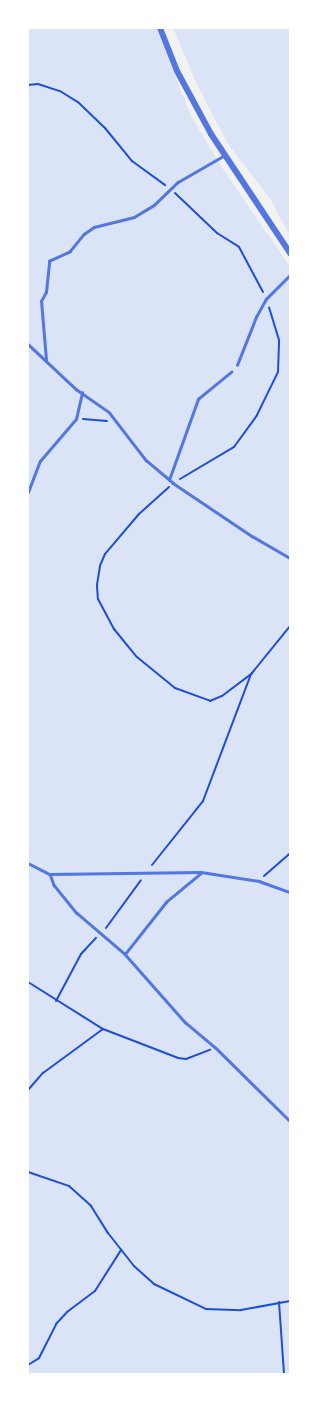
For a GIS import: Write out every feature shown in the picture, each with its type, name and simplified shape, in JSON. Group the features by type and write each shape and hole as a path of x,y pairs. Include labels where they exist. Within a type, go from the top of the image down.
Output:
{"street":[{"path":"160,28 176,71 210,134 225,154 290,253"}],"lane":[{"path":"46,361 41,301 46,292 49,261 70,251 84,234 94,227 134,217 154,205 178,182 225,154"},
{"path":"237,365 256,317 266,299 290,275"},
{"path":"28,344 82,393 120,423 146,460 169,480 252,536 290,558"},
{"path":"169,480 198,399 231,372"},
{"path":"28,492 40,461 76,419 82,393"},
{"path":"28,863 50,874 201,872 259,881 290,892"},
{"path":"125,954 166,902 201,872"},
{"path":"50,874 63,897 76,913 125,954 185,1022 215,1047 290,1121"}],"path":[{"path":"76,419 120,423"},
{"path":"56,1002 81,954 115,918 147,872 203,801 252,673"},
{"path":"259,881 290,853"},
{"path":"28,982 56,1002 103,1029 178,1058 198,1056 215,1047"},
{"path":"28,1090 43,1073 103,1029"},
{"path":"28,1172 69,1186 91,1206 122,1250 154,1284 206,1309 241,1310 290,1301"},
{"path":"28,1365 39,1358 56,1324 67,1312 95,1291 122,1250"},
{"path":"279,1302 284,1374"}],"shaded area":[{"path":"28,28 156,28 191,116 221,166 290,267 290,1374 28,1374"},
{"path":"173,28 290,28 290,236 271,200 228,144 196,82"}]}
